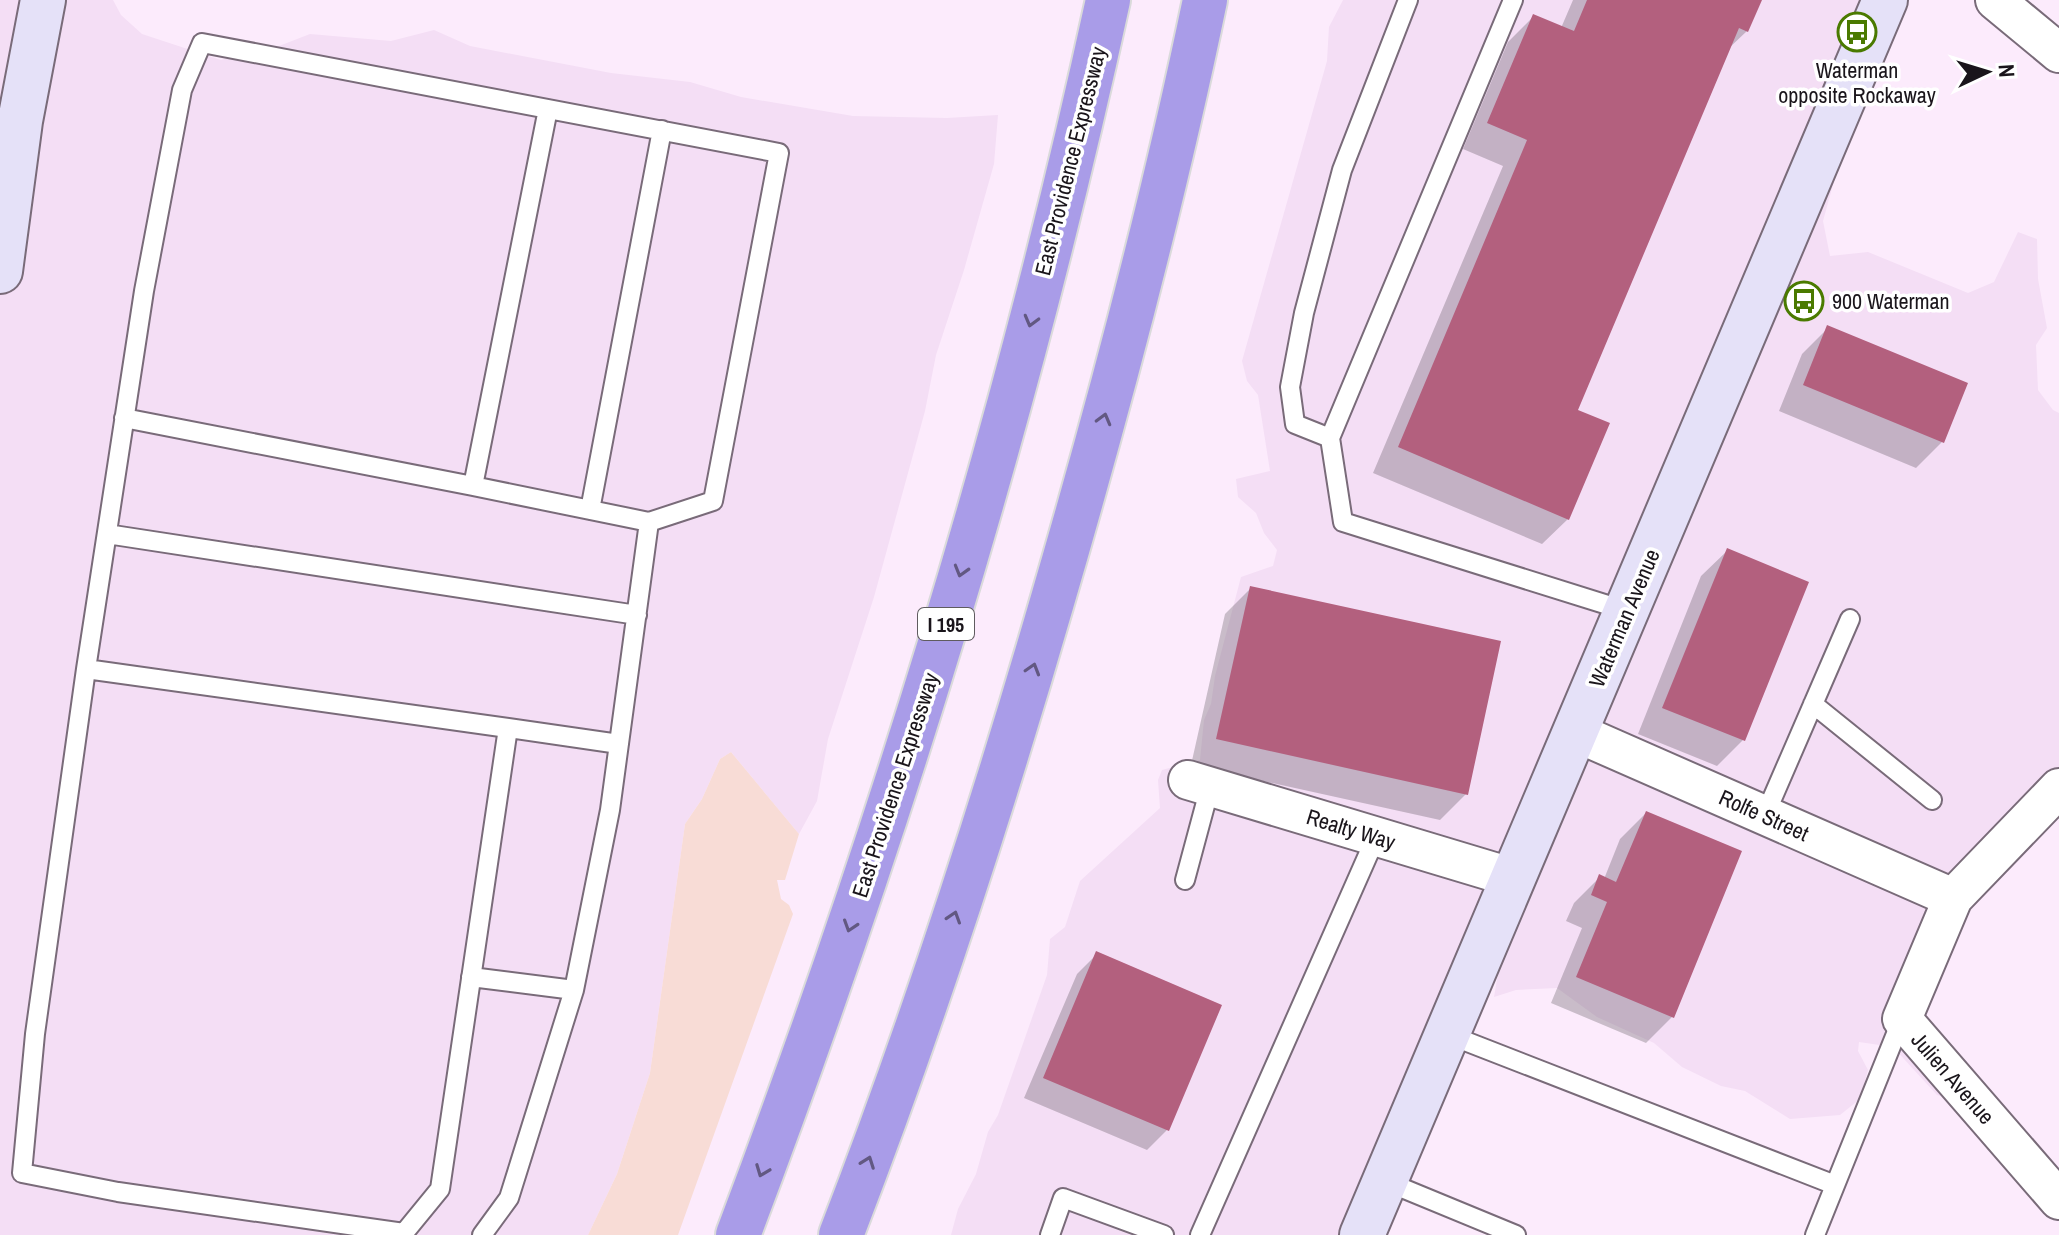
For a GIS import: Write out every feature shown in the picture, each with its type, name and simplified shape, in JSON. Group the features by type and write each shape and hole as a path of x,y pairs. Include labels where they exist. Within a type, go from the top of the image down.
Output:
{"highway":[{"name":"East Providence Expressway","path":"738,1235 840,956 941,641 1034,311 1108,0"},
{"path":"841,1235 941,955 1029,680 1143,272 1205,0"}],"main road":[{"path":"0,271 10,119 43,0"},
{"name":"Waterman Avenue","path":"1362,1235 1885,0"}],"street":[{"path":"1995,0 2059,53"},
{"name":"Rolfe Street","path":"1575,732 1953,898"},
{"name":"Realty Way","path":"1199,784 1514,878"},
{"path":"1953,898 2059,788"},
{"name":"Julien Avenue","path":"1953,898 1902,1019 2059,1200"}],"lane":[{"path":"1330,438 1295,424 1290,387 1304,313 1342,170 1408,0"},
{"path":"1513,0 1330,438 1343,522 1627,611"},
{"path":"124,418 649,522 713,501 779,153 202,43 182,90 144,291 124,418 86,669 35,1034 22,1173 118,1192 404,1233 440,1189 508,728"},
{"path":"473,486 548,109"},
{"path":"590,510 662,130"},
{"path":"482,1235 509,1198 574,990 610,810 649,522"},
{"path":"107,534 637,615"},
{"path":"1765,815 1850,619"},
{"path":"86,669 619,744"},
{"path":"1813,704 1932,800"},
{"path":"1185,880 1199,784"},
{"path":"1200,1235 1376,837"},
{"path":"471,977 574,990"},
{"path":"1815,1235 1902,1019"},
{"path":"1447,1034 1835,1185"},
{"path":"1385,1181 1516,1235"},
{"path":"1050,1235 1063,1198 1164,1235"}],"shaded area":[{"path":"0,0 113,0 121,15 142,34 221,60 279,46 310,34 391,41 434,30 470,46 611,73 690,82 741,97 853,116 947,118 998,115 994,164 936,355 925,411 874,597 828,739 817,801 799,834 731,752 720,759 702,799 685,824 650,1073 617,1174 588,1235 0,1235"},
{"path":"1343,0 1885,0 1806,170 1836,174 1823,221 1830,256 1868,252 1968,293 1994,282 2018,232 2037,239 2038,279 2047,328 2036,345 2038,390 2053,410 2059,413 2059,788 1998,847 1907,1015 1957,1082 1944,1097 1937,1095 1893,1047 1859,1042 1858,1051 1868,1070 1860,1099 1840,1115 1790,1119 1745,1091 1721,1086 1682,1067 1654,1043 1597,1017 1557,988 1516,990 1494,997 1499,968 1356,1235 951,1235 958,1209 976,1174 988,1132 998,1115 1047,975 1050,939 1065,927 1080,881 1160,808 1158,780 1162,770 1200,760 1204,720 1211,704 1215,676 1241,577 1273,566 1277,550 1264,533 1256,513 1238,497 1236,479 1270,471 1258,395 1247,381 1242,361 1327,61 1329,27"},
{"path":"731,752 799,834 785,880 777,880 781,899 789,905 793,914 678,1235 588,1235 617,1174 650,1073 685,824 702,799 720,759"}],"building":[{"path":"1587,0 1762,0 1748,32 1739,28 1578,410 1610,423 1569,520 1398,447 1527,140 1487,123 1533,14 1574,31"},
{"path":"1827,325 1968,383 1944,443 1803,385"},
{"path":"1727,548 1809,582 1745,741 1662,708"},
{"path":"1250,586 1501,641 1468,795 1216,739"},
{"path":"1646,811 1742,851 1674,1018 1576,977 1607,902 1591,895 1599,874 1616,882"},
{"path":"1096,951 1222,1005 1169,1131 1043,1078"}],"place":[{"name":"Waterman opposite Rockaway","path":"1857,32"},
{"name":"900 Waterman","path":"1804,301"}]}
